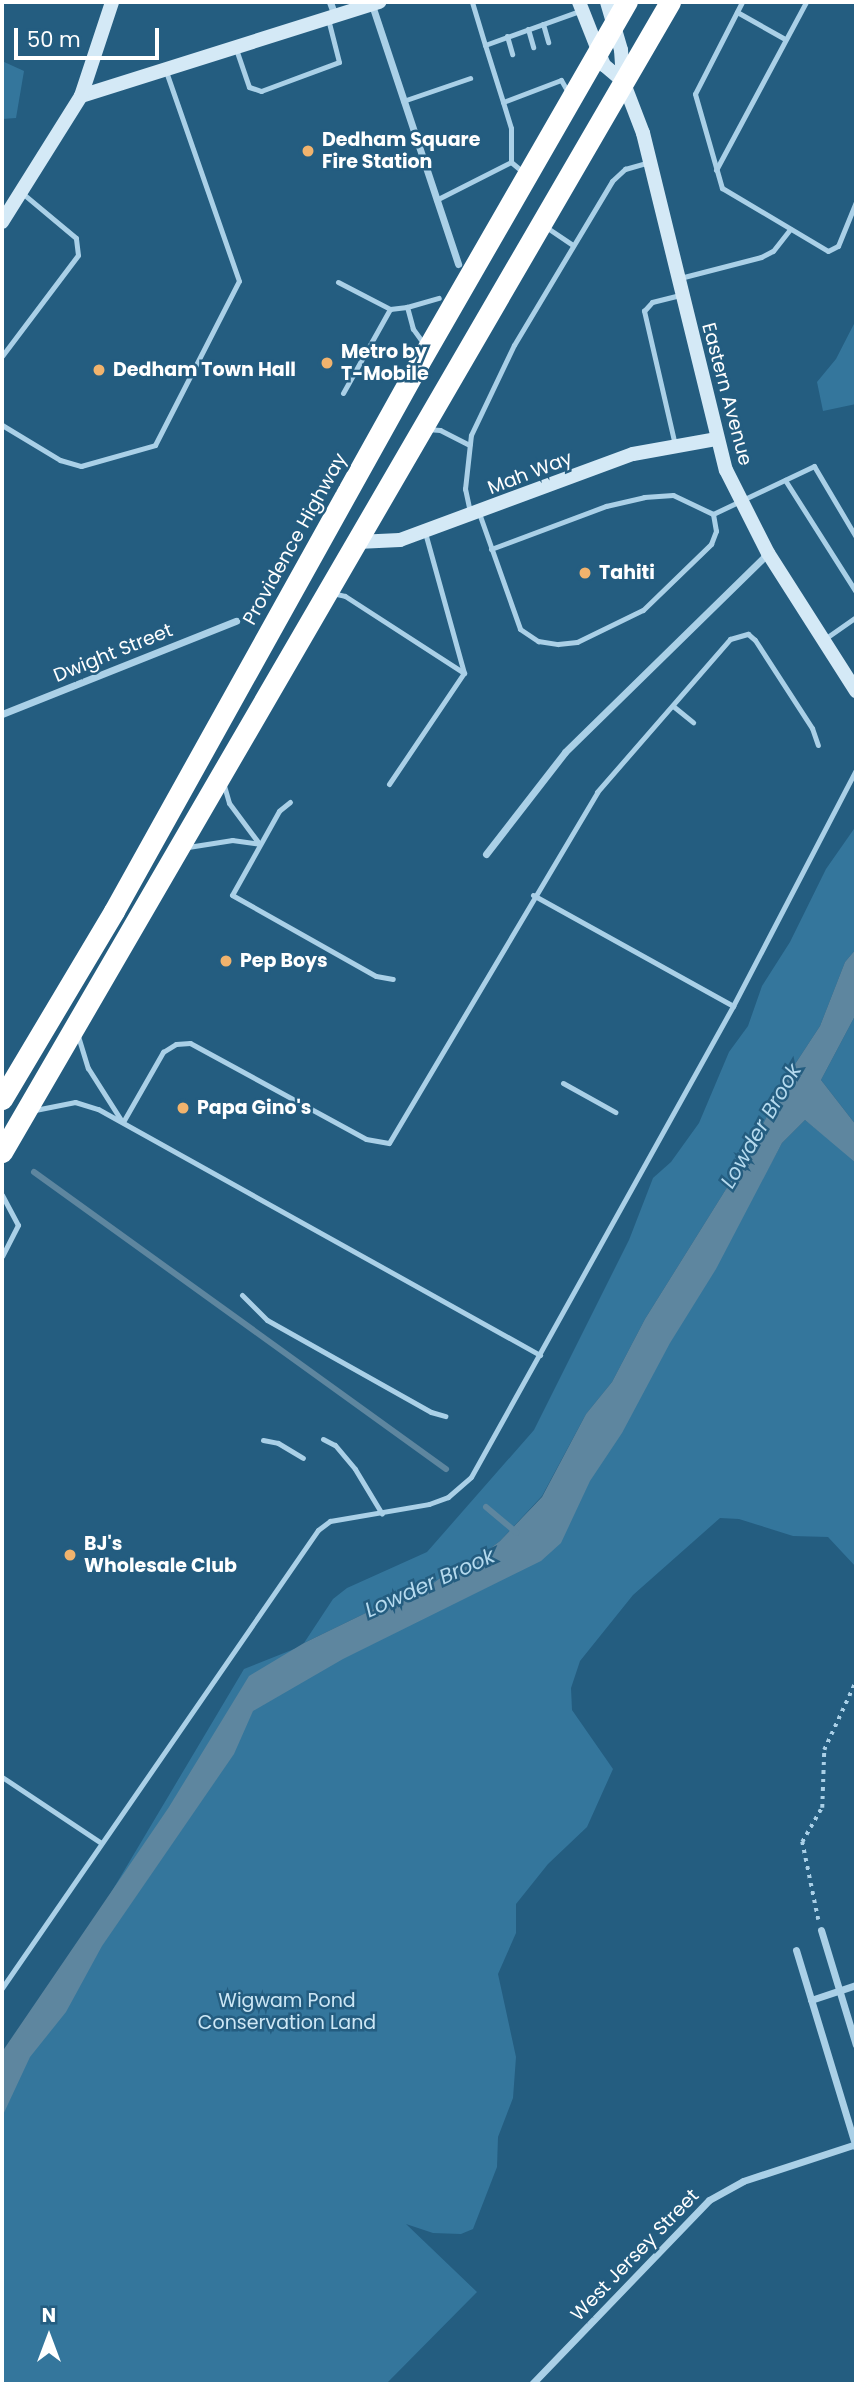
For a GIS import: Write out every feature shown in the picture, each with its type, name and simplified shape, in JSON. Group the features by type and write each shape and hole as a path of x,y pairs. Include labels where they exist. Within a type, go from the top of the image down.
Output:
{"highway":[{"name":"Providence Highway","path":"2,1099 114,912 427,348 519,169 566,89 598,52 627,2"},
{"path":"2,1152 177,855 670,2"}],"main road":[{"path":"2,222 81,96 112,2"},
{"name":"Eastern Avenue","path":"607,2 614,24 623,81 650,162 716,439 741,503 768,553 856,691"},
{"path":"81,96 376,3"},
{"name":"Eastern Avenue","path":"580,6 604,65 623,81"},
{"name":"Mah Way","path":"357,542 400,540 633,454 716,439"}],"street":[{"path":"330,2 332,18"},
{"path":"376,3 403,101 458,264"},
{"path":"486,854 534,786 565,751 768,553"},
{"name":"Dwight Street","path":"2,714 236,621"},
{"path":"821,1930 856,2045"},
{"path":"796,1950 856,2145"},
{"path":"811,2000 856,1985"},
{"name":"West Jersey Street","path":"532,2384 709,2200 743,2180 856,2145"}],"lane":[{"path":"436,200 519,169 512,128 471,2"},
{"path":"743,2 695,94 722,188 828,251 838,246 856,202"},
{"path":"716,170 806,2"},
{"path":"485,45 543,24 580,6"},
{"path":"737,12 785,39"},
{"path":"236,48 249,87 261,91 339,62 332,18"},
{"path":"543,24 548,42"},
{"path":"528,29 533,47"},
{"path":"507,36 512,54"},
{"path":"2,425 60,460 81,466 155,445 239,281 166,71"},
{"path":"558,73 566,89"},
{"path":"543,78 545,86"},
{"path":"403,101 470,79"},
{"path":"522,84 525,93"},
{"path":"503,102 545,86 566,89"},
{"path":"650,162 617,176 514,345 477,419 469,446 464,489 491,549 520,629 538,641 577,642 637,614 711,544 716,531 713,513"},
{"path":"2,356 78,255 76,238 21,192"},
{"path":"540,223 573,245"},
{"path":"677,278 761,257 773,251 790,229"},
{"path":"338,282 390,309 439,298"},
{"path":"675,446 644,317 652,302 681,295"},
{"path":"407,307 412,329 427,348"},
{"path":"343,393 390,309"},
{"path":"423,429 440,430 469,446"},
{"path":"491,549 606,506 644,497 673,495 713,513 741,503 814,466 856,537"},
{"path":"785,480 856,592"},
{"path":"389,784 464,673 425,532"},
{"path":"329,592 345,596 464,673"},
{"path":"823,640 856,617"},
{"path":"122,1122 163,1052 190,1043 366,1139 389,1143 533,895 609,774 673,706 723,645 748,634 786,687 818,745"},
{"path":"673,706 693,722"},
{"path":"2,1988 100,1842 318,1530 330,1521 429,1504 461,1488 540,1355 733,1006 856,770"},
{"path":"222,776 229,803 260,844"},
{"path":"290,802 279,811 232,895 376,976 393,979"},
{"path":"177,855 209,841 260,844"},
{"path":"533,895 733,1006"},
{"path":"76,1028 88,1068 122,1122"},
{"path":"563,1083 615,1112"},
{"path":"26,1112 75,1102 122,1122 540,1355"},
{"path":"2,1195 18,1225 2,1256"},
{"path":"242,1295 267,1320 431,1412 445,1416"},
{"path":"323,1439 335,1445 355,1469 382,1514"},
{"path":"262,1440 278,1443 303,1458"},
{"path":"2,1777 100,1842"}],"path":[{"path":"821,1930 802,1842 822,1808 824,1750 856,1681"}],"green space":[{"path":"2,61 24,71 16,118 2,119"},
{"path":"856,320 856,404 823,411 817,382 836,359"},
{"path":"856,826 856,949 845,962 820,1026 784,1081 751,1149 645,1319 612,1382 586,1414 542,1496 500,1541 467,1566 448,1572 415,1597 376,1608 304,1643 333,1599 347,1588 427,1552 534,1430 629,1240 653,1178 671,1162 699,1123 729,1052 748,1026 762,986 790,942 826,869"},
{"path":"856,1014 856,1125 821,1080"},
{"name":"Wigwam Pond Conservation Land","path":"805,1120 856,1161 856,1567 828,1537 793,1536 739,1519 720,1518 633,1595 580,1661 571,1688 572,1710 613,1769 587,1827 548,1864 516,1904 516,1933 498,1974 516,2057 513,2098 498,2137 497,2167 473,2229 461,2234 433,2233 406,2224 477,2292 386,2384 2,2384 2,2076 244,1669 520,1559 739,1222 782,1143"}],"shaded area":[{"path":"856,949 856,1014 821,1080 856,1125 856,1163 805,1120 782,1143 716,1269 670,1343 622,1433 590,1481 561,1543 541,1561 343,1659 253,1711 234,1754 102,1946 66,2012 30,2057 2,2117 2,2052 169,1807 249,1676 304,1643 376,1608 415,1597 448,1572 467,1566 500,1541 542,1497 586,1414 612,1382 645,1319 751,1149 784,1081 820,1026 845,962"}],"waterway":[{"path":"34,1172 446,1469"},
{"path":"486,1507 517,1533"}],"place":[{"name":"Dedham Square Fire Station","path":"308,151"},
{"name":"Metro by T-Mobile","path":"327,363"},
{"name":"Dedham Town Hall","path":"99,370"},
{"name":"Tahiti","path":"585,573"},
{"name":"Pep Boys","path":"226,961"},
{"name":"Papa Gino's","path":"183,1108"},
{"name":"BJ's Wholesale Club","path":"70,1555"}],"water label":[{"name":"Lowder Brook","path":"761,1126"},
{"name":"Lowder Brook","path":"430,1583"}]}
